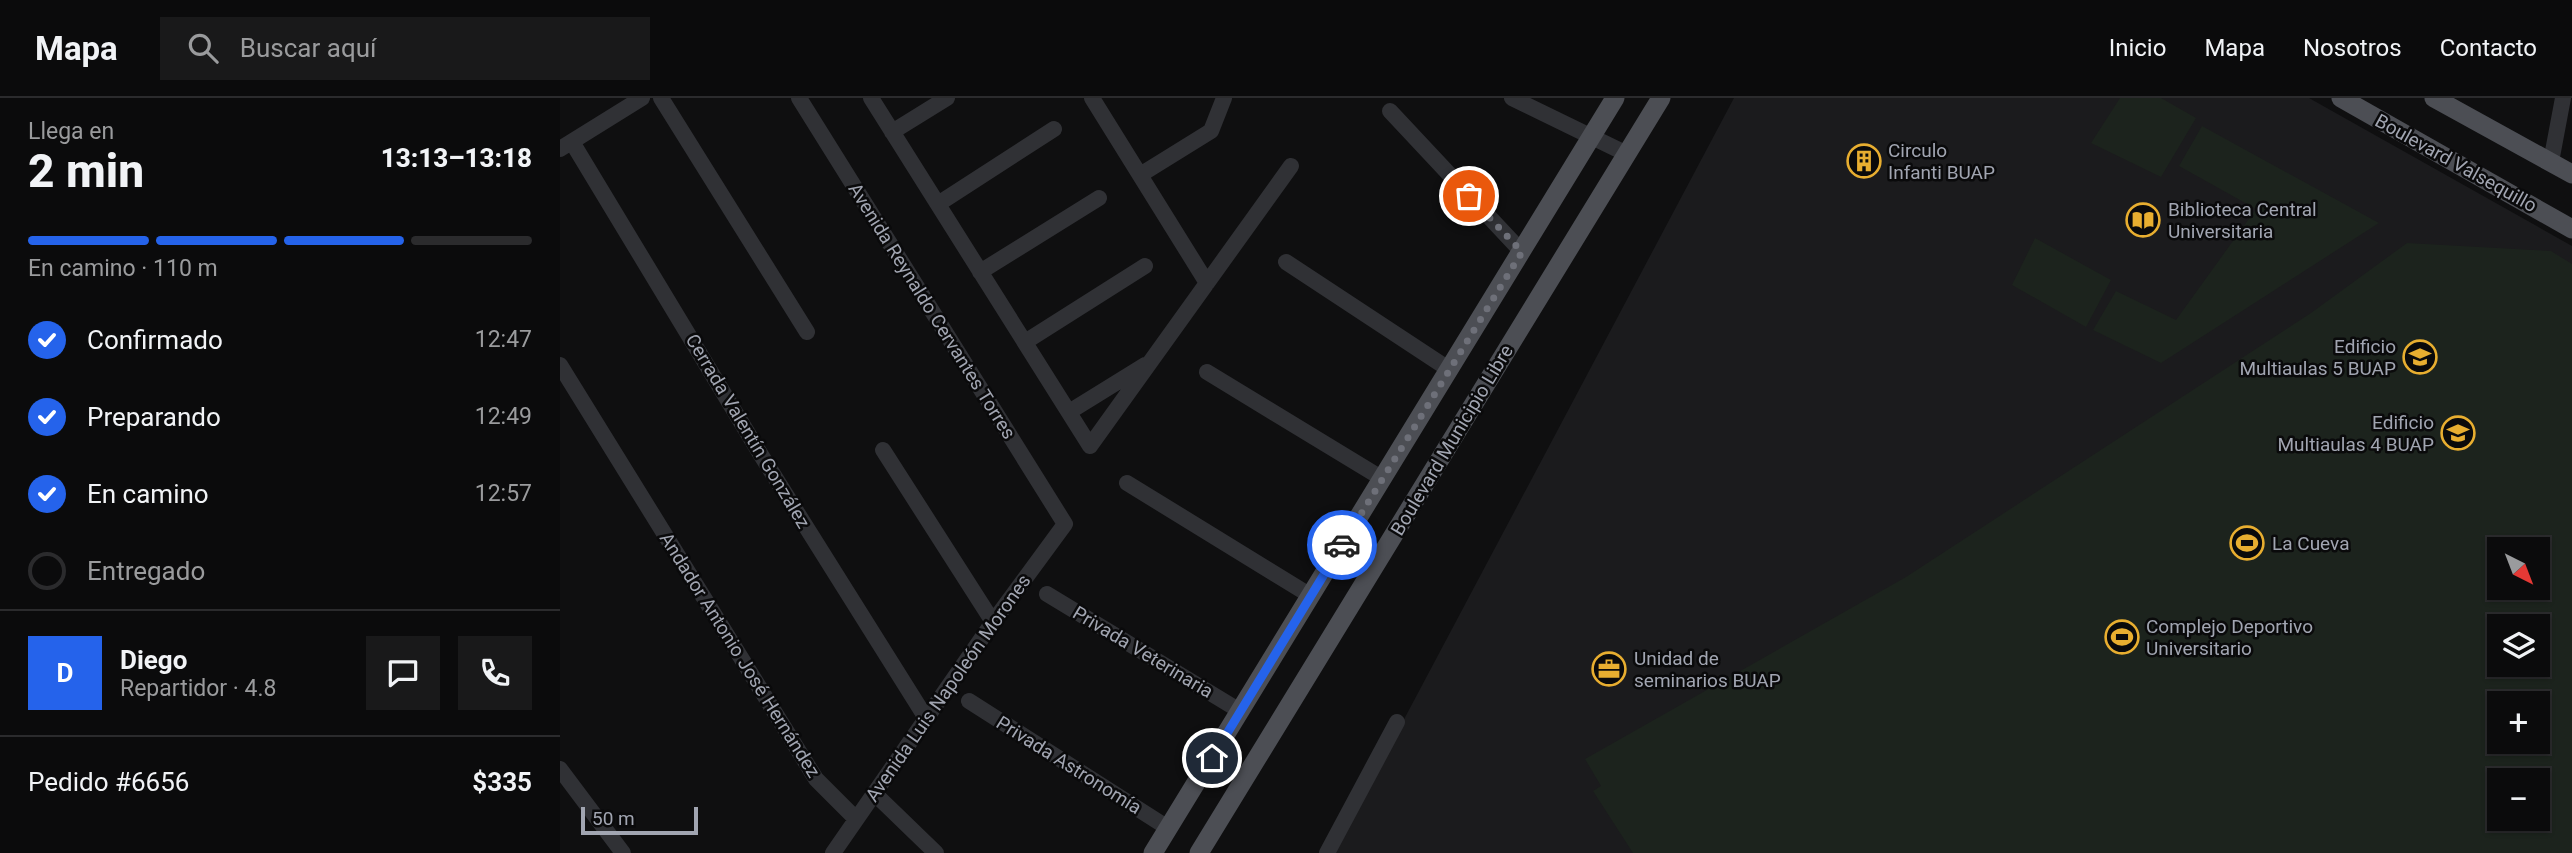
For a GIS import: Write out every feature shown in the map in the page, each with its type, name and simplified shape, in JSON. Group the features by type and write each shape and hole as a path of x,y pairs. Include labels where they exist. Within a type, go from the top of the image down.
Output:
{"main road":[{"name":"Boulevard Municipio Libre","path":"1153,853 1615,98"},
{"name":"Boulevard Municipio Libre","path":"1199,853 1661,98"},
{"name":"Boulevard Valsequillo","path":"2341,98 2572,229"},
{"path":"2434,98 2572,174"}],"street":[{"path":"566,146 642,98"},
{"path":"661,98 807,332"},
{"name":"Avenida Reynaldo Cervantes Torres","path":"799,98 1065,524"},
{"path":"870,98 1090,446 1291,166"},
{"path":"892,132 947,98"},
{"path":"1140,175 1211,131 1224,98"},
{"path":"1512,98 1543,105 1627,154"},
{"path":"2551,162 2563,98"},
{"path":"1097,100 1207,283"},
{"path":"1390,111 1522,252"},
{"path":"938,204 1054,129"},
{"name":"Cerrada Valentín González","path":"566,146 926,718"},
{"path":"980,272 1100,198"},
{"path":"1286,262 1450,370"},
{"path":"1025,342 1145,266"},
{"path":"1069,412 1150,362"},
{"name":"Andador Antonio José Hernández","path":"562,369 816,779 856,819"},
{"path":"1208,372 1383,478"},
{"path":"883,450 993,622"},
{"path":"1127,483 1311,596"},
{"name":"Avenida Luis Napoleón Morones","path":"833,853 993,622 1065,524"},
{"name":"Privada Veterinaria","path":"1047,594 1240,711"},
{"name":"Privada Astronomía","path":"969,701 1168,828"},
{"path":"1327,853 1397,722"},
{"path":"560,769 623,853"},
{"path":"874,793 936,853"}],"shaded area":[{"path":"1734,98 2309,98 2572,246 2572,853 1333,853"},
{"path":"2120,98 2161,98 2196,118 2161,177 2091,143"},
{"path":"2202,126 2379,223 2161,363 2093,330 2116,291 2176,320 2256,209 2179,166"},
{"path":"2035,238 2111,280 2086,327 2012,285"},
{"name":"Complejo Deportivo Universitario","path":"2407,243 2551,251 2572,264 2572,853 1633,853 1593,791 1601,786 1585,759 1906,577 2311,313"}],"way so far":[{"path":"1342,545 1522,252 1469,196"}],"place":[{"name":"Circulo Infanti BUAP","path":"1864,161"},
{"name":"Biblioteca Central Universitaria","path":"2143,220"},
{"name":"Edificio Multiaulas 5 BUAP","path":"2420,357"},
{"name":"Edificio Multiaulas 4 BUAP","path":"2458,433"},
{"name":"La Cueva","path":"2247,543"},
{"name":"Complejo Deportivo Universitario","path":"2122,637"},
{"name":"Unidad de seminarios BUAP","path":"1609,669"}],"route":[{"path":"1212,758 1342,545"}]}
